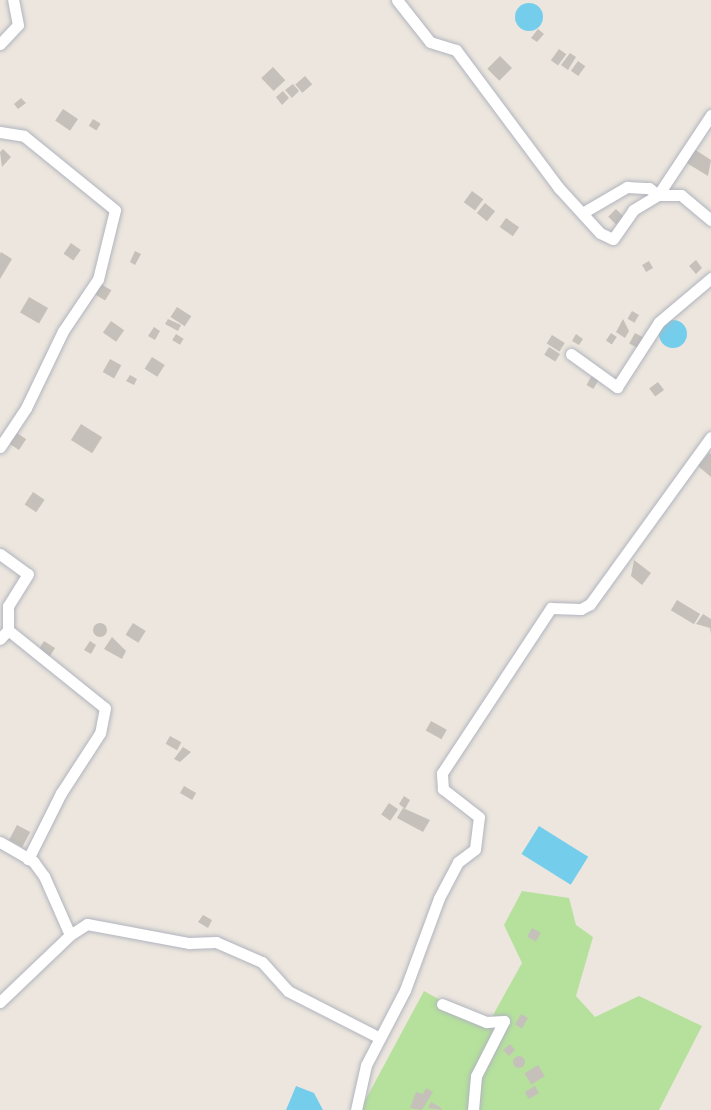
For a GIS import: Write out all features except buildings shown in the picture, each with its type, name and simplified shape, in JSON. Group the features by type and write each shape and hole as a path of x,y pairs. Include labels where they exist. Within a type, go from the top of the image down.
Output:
{"street":[{"path":"0,44 18,25 13,0"},
{"path":"397,0 430,42 456,50 558,187 613,239 633,210 658,195 711,115"},
{"path":"0,132 24,136 115,210 98,279 63,331 26,408 0,447"},
{"path":"584,212 627,187 649,188 658,195 681,195 711,220"},
{"path":"571,354 617,387 659,322 711,278"},
{"path":"356,1110 366,1065 405,990 416,950 445,886 458,862 475,849 479,817 443,789 442,773 551,608 581,609 590,604 711,437"},
{"path":"0,554 28,574 8,606 4,634 105,708 100,733 61,793 28,859"},
{"path":"0,842 28,859 44,876 70,935"},
{"path":"0,1002 70,935 87,924 189,943 216,942 262,962 288,991 380,1038"},
{"path":"442,1004 486,1022 504,1021 476,1076 473,1110"}],"green space":[{"path":"522,891 569,898 576,925 593,937 576,996 595,1017 639,996 702,1026 659,1110 360,1110 424,991 487,1026 522,963 504,925"}],"water":[{"path":"529,3 539,7 543,17 539,27 529,31 519,27 515,17 519,7"},
{"path":"673,320 683,324 687,334 683,344 673,348 663,344 659,334 663,324"},
{"path":"539,826 588,857 571,885 522,854"},
{"path":"296,1086 314,1093 323,1110 286,1110"}]}
